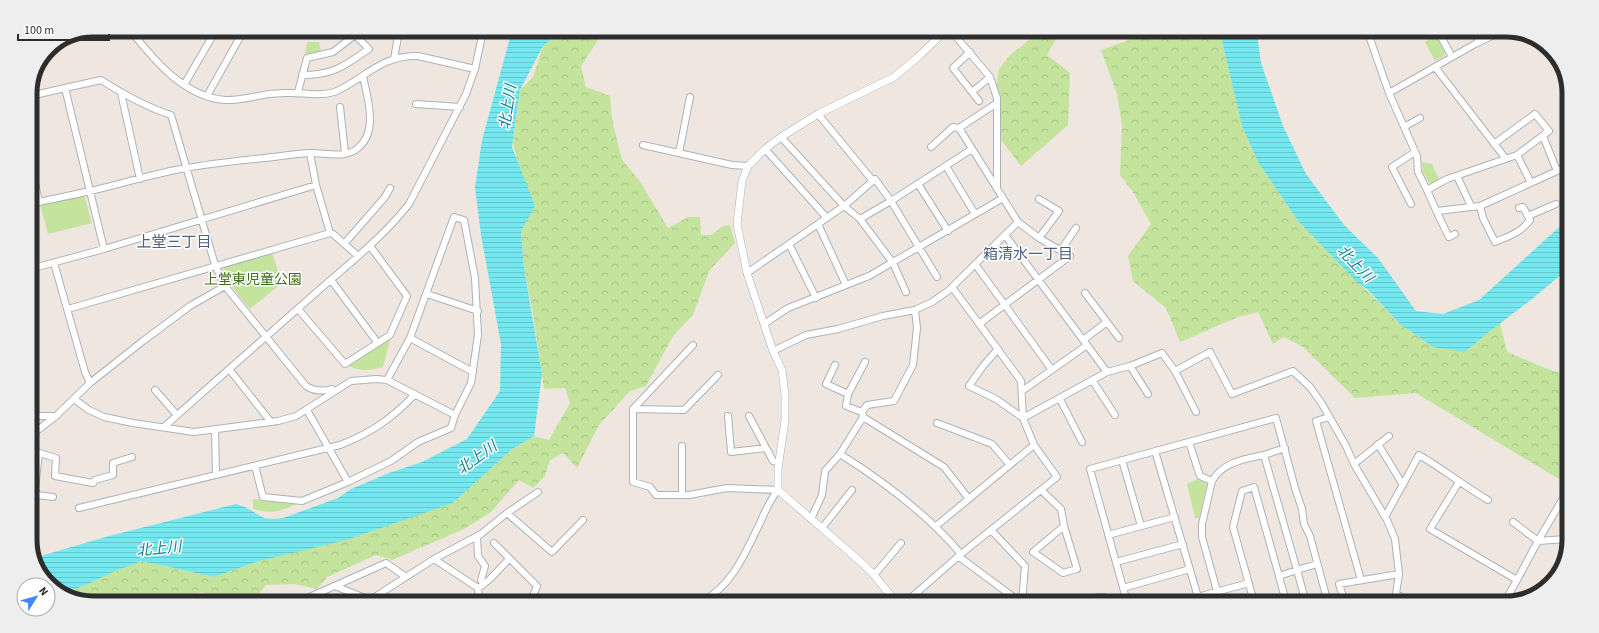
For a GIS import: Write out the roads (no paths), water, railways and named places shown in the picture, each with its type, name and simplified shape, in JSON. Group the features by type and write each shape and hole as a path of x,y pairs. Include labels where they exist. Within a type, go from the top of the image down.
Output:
{"street":[{"path":"184,86 212,37"},
{"path":"207,96 240,37"},
{"path":"298,92 307,58 332,52 352,37"},
{"path":"302,75 319,75 341,69 369,49 357,37"},
{"path":"394,59 398,37"},
{"path":"164,427 265,336 370,246 397,219 409,204 466,94 474,68 481,37"},
{"path":"710,596 729,580 752,540 772,498 778,490 779,462 785,420 785,395 782,370 746,273 737,224 742,181 748,166 765,149 781,137 818,114 894,77 939,37"},
{"path":"956,37 990,77 997,103 997,189"},
{"path":"1369,37 1389,93 1415,152 1418,172 1437,211 1438,217 1449,237 1455,234"},
{"path":"1441,37 1452,57"},
{"path":"1477,37 1480,42"},
{"path":"1389,93 1490,37"},
{"path":"136,38 164,69 184,86 207,96 226,100 251,98 265,94 298,92 329,94 340,90 380,64 394,59 410,56 418,56 474,68"},
{"path":"970,52 953,68 979,101"},
{"path":"1435,67 1506,159"},
{"path":"37,193 39,202 187,168 310,153 346,154 358,149 367,135 370,117 362,76"},
{"path":"972,92 990,77"},
{"path":"37,94 101,80 120,93 154,109 171,115 215,265 225,286 306,386 312,390 325,391 359,379 387,380 455,415"},
{"path":"65,88 104,249"},
{"path":"120,93 140,179"},
{"path":"679,153 690,97"},
{"path":"931,147 953,127 959,128 997,103"},
{"path":"416,104 460,107"},
{"path":"340,107 346,154"},
{"path":"818,114 873,181 875,179 891,201 937,277"},
{"path":"1427,190 1457,176 1517,155 1551,129 1535,114 1494,144"},
{"path":"1404,127 1420,118"},
{"path":"959,128 1018,222 1039,238 1070,256 979,324"},
{"path":"1543,136 1557,171"},
{"path":"781,137 844,206 860,219 893,263 906,292"},
{"path":"643,144 732,165 748,166"},
{"path":"765,149 827,218"},
{"path":"860,219 972,149"},
{"path":"1411,204 1392,167 1415,152"},
{"path":"310,153 316,185 330,233 358,256"},
{"path":"1517,155 1531,183"},
{"path":"946,166 975,214"},
{"path":"1437,211 1480,206 1562,169"},
{"path":"1457,176 1471,206"},
{"path":"746,273 844,206 873,181"},
{"path":"918,184 948,231"},
{"path":"37,267 104,249 316,185"},
{"path":"344,244 385,197 390,188"},
{"path":"764,324 788,308 869,276 1003,198"},
{"path":"1039,199 1059,211 1039,238"},
{"path":"1528,216 1556,204"},
{"path":"1480,206 1495,242 1515,233 1530,220 1523,207 1520,208"},
{"path":"255,466 263,497 302,501 348,482 391,460 418,442 451,428 455,415 471,383 478,335 478,312 475,278 464,220 454,217 410,338 387,380"},
{"path":"774,351 806,335 838,329 883,316 915,310 932,302 952,287 1018,222"},
{"path":"818,224 846,285"},
{"path":"1061,250 1076,228"},
{"path":"68,309 215,265 330,233"},
{"path":"1005,235 1107,372"},
{"path":"789,244 816,298"},
{"path":"298,309 345,364 390,335 407,296 370,246"},
{"path":"54,263 85,372 90,383"},
{"path":"975,264 1052,370"},
{"path":"331,280 377,342"},
{"path":"37,431 56,416 90,383 190,306 225,286"},
{"path":"913,596 959,555 1058,477 1034,445 1023,418 1021,381 952,287"},
{"path":"427,294 478,312"},
{"path":"1084,294 1119,338"},
{"path":"811,519 822,495 825,471 840,454 867,405 894,401 913,365 917,328 915,310"},
{"path":"1022,391 1052,370 1107,322"},
{"path":"410,338 473,372"},
{"path":"693,344 633,409 633,482 650,487 656,494 682,495 727,488 778,490 874,575 888,596"},
{"path":"998,349 983,366 969,386 996,399 1023,418"},
{"path":"1023,418 1107,372 1130,366 1162,352 1176,371 1196,412"},
{"path":"1176,371 1210,352 1232,394 1293,372 1310,387 1346,446 1354,464 1385,517 1395,539 1399,574 1396,594 1400,596"},
{"path":"865,362 848,394 846,406 862,414 944,467 969,499"},
{"path":"834,365 826,384 848,394"},
{"path":"1130,366 1148,394"},
{"path":"229,369 271,422"},
{"path":"633,409 684,410 718,375"},
{"path":"1092,380 1115,415"},
{"path":"74,399 89,410 104,417 194,432 271,422 296,416 342,385"},
{"path":"155,390 177,415"},
{"path":"79,508 340,445 379,427 400,410 415,394"},
{"path":"1060,399 1082,442"},
{"path":"307,410 348,482"},
{"path":"37,416 56,416"},
{"path":"728,416 731,452 766,448"},
{"path":"749,416 773,461 779,462"},
{"path":"1329,417 1316,422 1361,580"},
{"path":"1125,596 1090,469 1276,418 1302,509 1304,524 1310,536 1326,596"},
{"path":"937,423 992,444 1010,465"},
{"path":"215,429 216,475"},
{"path":"1354,464 1389,436"},
{"path":"1189,442 1200,476 1212,481"},
{"path":"1378,444 1402,485"},
{"path":"936,526 1034,445"},
{"path":"682,446 682,495"},
{"path":"1218,596 1202,537 1202,524 1212,481 1215,475 1229,464 1285,448"},
{"path":"1156,451 1198,596"},
{"path":"37,471 39,453 56,458 55,476 93,483 95,480 113,475 113,463 132,457"},
{"path":"840,454 864,469 936,526 959,555 1013,596"},
{"path":"1264,455 1304,596"},
{"path":"1385,517 1419,455 1488,500"},
{"path":"1122,460 1141,526"},
{"path":"1459,482 1430,529 1517,580"},
{"path":"1252,596 1233,527 1242,491 1254,487 1284,596"},
{"path":"822,528 852,490"},
{"path":"1041,490 1062,510 1064,526 1077,569 1063,573 1033,552 1064,526"},
{"path":"378,596 434,559 477,536 538,492"},
{"path":"37,495 53,498"},
{"path":"1508,596 1562,500"},
{"path":"507,513 552,552 583,520"},
{"path":"1108,536 1175,517"},
{"path":"1512,522 1538,541 1562,539"},
{"path":"991,530 1025,566 1022,596"},
{"path":"477,536 478,556 485,566 480,580 480,596"},
{"path":"494,543 537,586 533,596"},
{"path":"874,575 901,543"},
{"path":"1116,562 1183,544"},
{"path":"434,559 481,586"},
{"path":"481,586 509,559"},
{"path":"312,596 386,563 406,577"},
{"path":"1279,576 1317,564"},
{"path":"1123,588 1190,569"},
{"path":"1343,596 1339,584 1399,574"},
{"path":"1202,596 1249,583"},
{"path":"336,586 362,596"}],"water":[{"name":"北上川","path":"510,37 553,37 543,46 520,90 512,147 535,206 521,231 524,268 542,374 534,436 511,450 453,503 346,540 259,561 214,577 142,561 70,591 56,582 56,577 52,577 44,568 40,557 109,536 236,504 245,507 264,518 283,518 338,498 351,489 389,473 422,462 467,439 500,391 501,344 481,235 475,187 482,140"},
{"name":"北上川","path":"1221,37 1258,37 1261,63 1283,126 1306,174 1344,225 1378,258 1416,311 1443,314 1479,300 1562,224 1562,274 1465,352 1433,347 1400,324 1298,221 1258,162 1242,126"}],"district":[{"name":"上堂三丁目","path":"174,242"},
{"name":"箱清水一丁目","path":"1028,254"}],"park label":[{"name":"上堂東児童公園","path":"253,280"}]}
